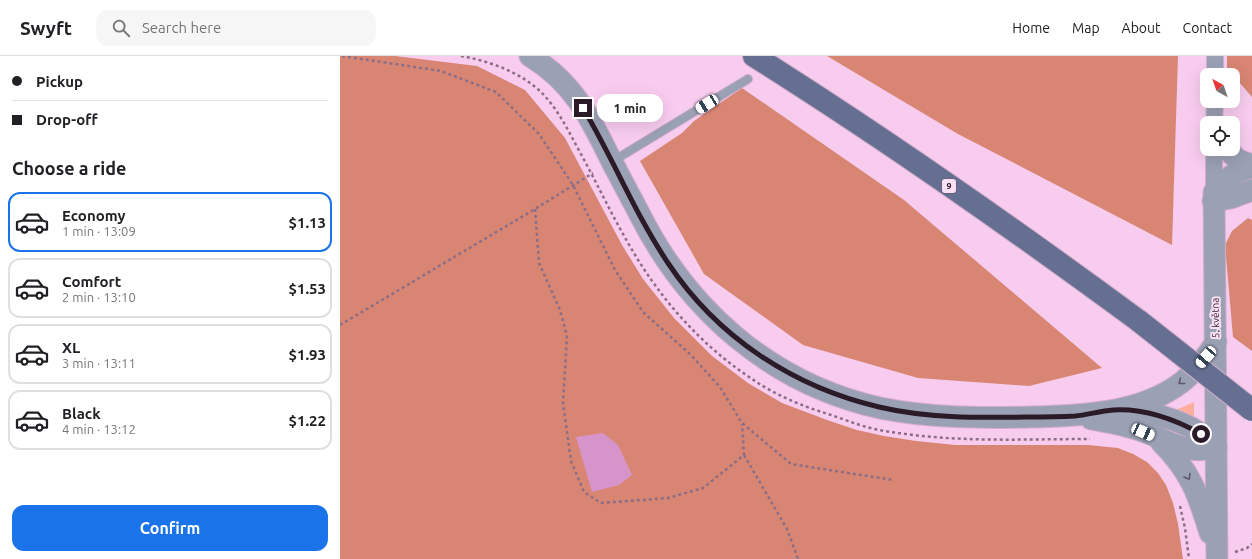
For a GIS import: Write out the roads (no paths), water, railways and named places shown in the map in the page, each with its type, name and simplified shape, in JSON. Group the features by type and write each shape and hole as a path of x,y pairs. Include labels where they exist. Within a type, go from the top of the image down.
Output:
{"main road":[{"name":"9","path":"754,56 798,84 1046,253 1139,321 1252,410"}],"street":[{"path":"530,56 557,75 575,95 592,122 656,243 695,299 733,336 760,356 819,388 836,395 880,408 934,415 990,418 1077,416 1113,410 1137,404 1156,397 1182,382 1206,357 1216,342"},
{"path":"1215,56 1215,68"},
{"name":"5. května","path":"1214,156 1217,558"},
{"path":"1234,156 1238,160 1252,166"},
{"path":"1213,197 1225,179 1252,166"},
{"path":"1213,197 1231,198 1252,190"},
{"path":"1113,410 1143,412 1179,423 1201,434 1216,448"},
{"path":"1077,416 1116,423 1154,436 1187,450 1216,448"},
{"path":"1154,436 1171,452 1193,484 1217,558"}],"lane":[{"path":"612,161 748,79"}]}
